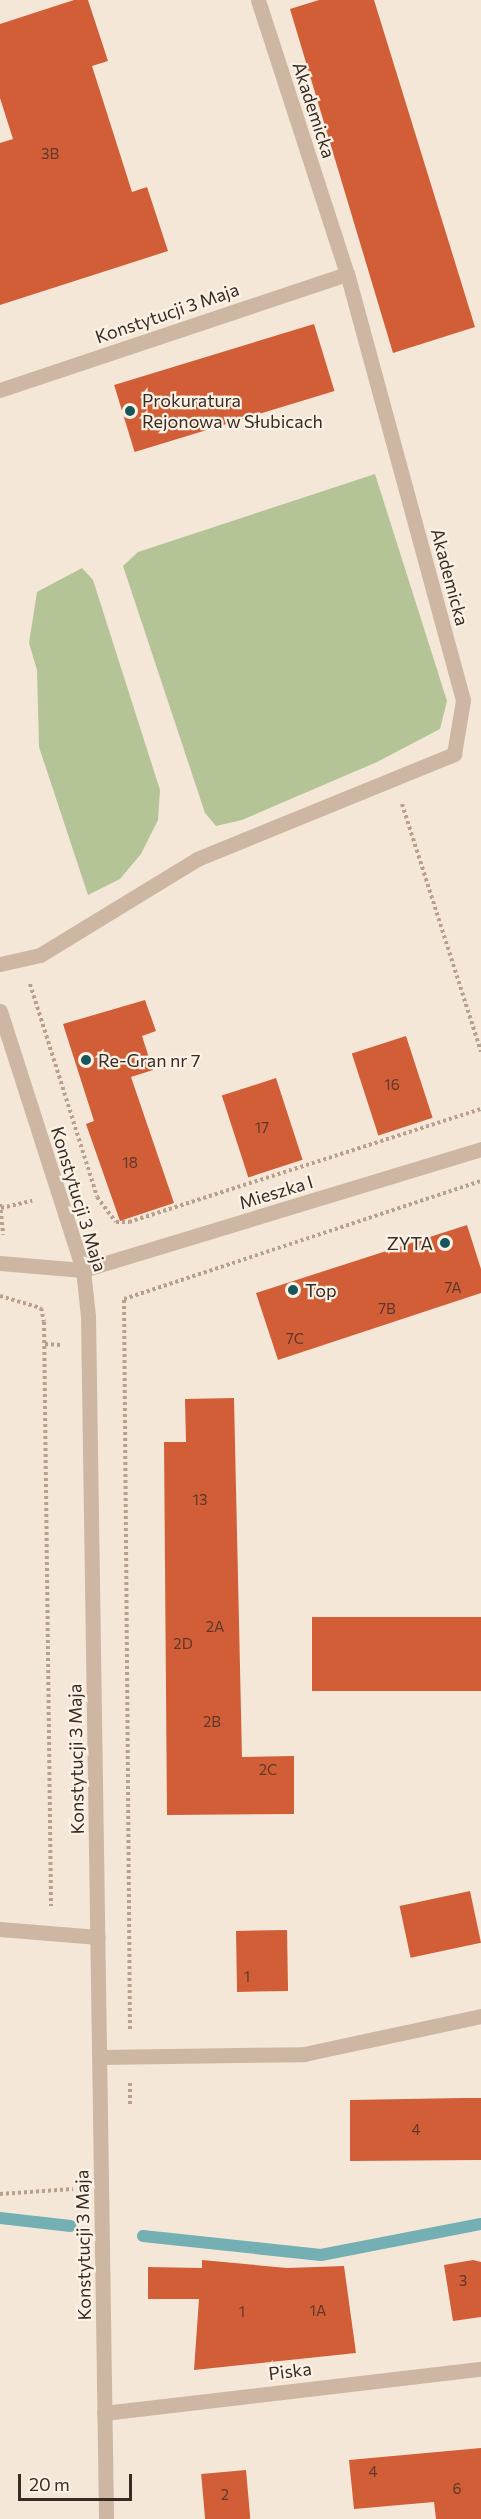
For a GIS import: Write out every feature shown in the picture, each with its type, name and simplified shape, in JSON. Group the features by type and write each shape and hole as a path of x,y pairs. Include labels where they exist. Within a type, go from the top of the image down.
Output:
{"street":[{"name":"Akademicka","path":"0,964 40,955 197,859 454,754 463,700 347,274 258,0"},
{"name":"Konstytucji 3 Maja","path":"0,390 347,274"},
{"name":"Konstytucji 3 Maja","path":"0,1011 83,1270 90,1347 105,2519"},
{"name":"Mieszka I","path":"83,1270 481,1149"},
{"path":"0,1263 83,1270"},
{"path":"0,1929 98,1937"},
{"path":"100,2057 304,2054 481,2016"},
{"name":"Piska","path":"104,2413 481,2369"}],"path":[{"path":"394,779 481,1052"},
{"path":"22,959 97,1197 116,1222 129,1222 481,1108"},
{"path":"130,2116 124,1299 481,1181"},
{"path":"0,1296 41,1308 44,1322 51,1933"},
{"path":"0,2194 77,2189"}],"green space":[{"path":"375,474 447,701 440,729 377,762 242,820 216,826 205,813 123,566 138,552"},
{"path":"82,568 93,580 160,790 158,820 141,854 120,879 88,895 39,747 37,670 29,643 37,592"}],"building":[{"path":"74,0 88,0 108,61 92,66 132,192 147,187 168,251 0,305 0,143 13,139 0,98 0,24"},
{"path":"319,0 374,0 475,327 393,353 290,9"},
{"path":"314,324 334,391 135,452 114,385"},
{"path":"145,1000 156,1031 142,1036 153,1070 131,1077 174,1203 120,1221 86,1124 94,1121 63,1024"},
{"path":"406,1036 433,1118 378,1135 352,1054"},
{"path":"276,1078 303,1160 248,1177 222,1096"},
{"path":"467,1225 481,1269 481,1293 278,1360 256,1293"},
{"path":"234,1398 242,1757 294,1756 294,1814 167,1815 164,1442 186,1442 185,1399"},
{"path":"312,1617 481,1617 481,1691 312,1691"},
{"path":"470,1891 481,1943 411,1958 400,1906"},
{"path":"287,1930 288,1991 237,1992 236,1931"},
{"path":"481,2098 481,2160 350,2161 350,2100"},
{"path":"202,2260 287,2268 344,2266 356,2353 194,2370 199,2299 148,2299 148,2267 202,2268"},
{"path":"473,2260 481,2262 481,2317 453,2321 444,2265"},
{"path":"481,2448 481,2519 436,2519 434,2502 354,2509 349,2460"},
{"path":"246,2470 250,2519 205,2519 201,2474"}],"waterway":[{"path":"0,2218 71,2226"},
{"path":"143,2236 321,2255 481,2224"}],"place":[{"name":"Prokuratura Rejonowa w Słubicach","path":"130,411"},
{"name":"Re-Gran nr 7","path":"86,1060"},
{"name":"ZYTA","path":"445,1243"},
{"name":"Top","path":"293,1290"}]}
